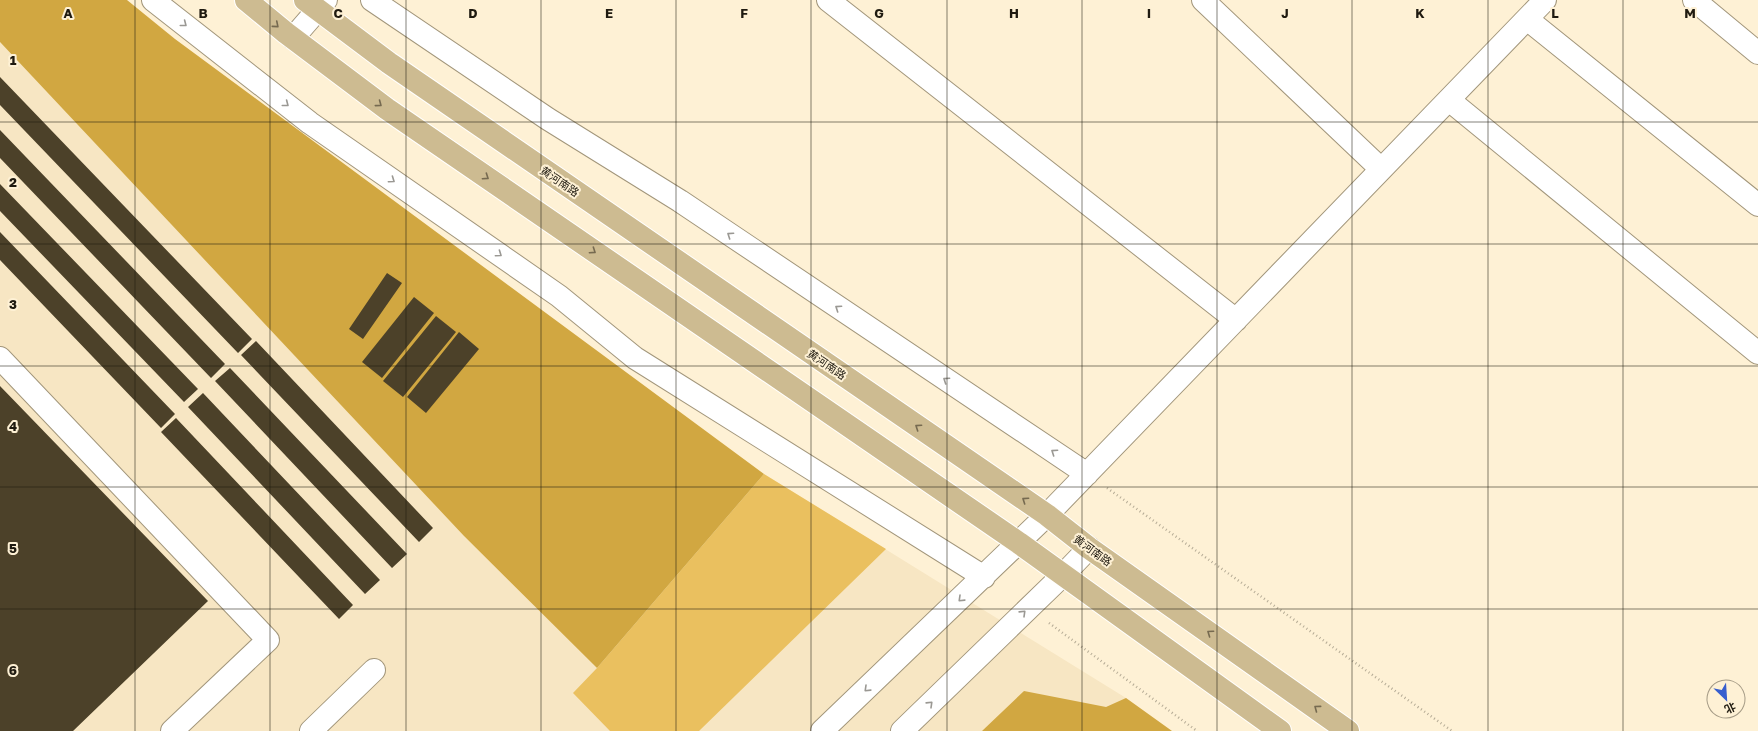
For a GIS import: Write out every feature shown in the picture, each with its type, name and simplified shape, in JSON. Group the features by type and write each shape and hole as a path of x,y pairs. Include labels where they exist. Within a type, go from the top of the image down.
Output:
{"main road":[{"path":"246,0 293,38 387,109 1020,544 1280,731"},
{"name":"黄河南路","path":"316,3 388,63 1047,516 1089,548 1348,731"}],"street":[{"path":"153,0 310,123 559,296 634,358 984,577"},
{"path":"372,0 548,119 680,201 1086,474"},
{"path":"828,0 1236,320"},
{"path":"1203,0 1381,169"},
{"path":"822,731 1020,544 1545,0"},
{"path":"1694,0 1758,53"},
{"path":"293,38 316,3"},
{"path":"1527,18 1758,205"},
{"path":"1449,100 1758,353"},
{"path":"0,358 268,640 172,731"},
{"path":"902,731 1089,548"},
{"path":"311,731 374,670"}],"path":[{"path":"1086,474 1452,731"},
{"path":"1029,608 1197,731"}],"shaded area":[{"path":"0,0 127,0 175,39 764,474 597,668 464,536 0,42"},
{"path":"0,42 464,536 597,668 764,474 1126,698 1172,731 0,731"},
{"path":"764,474 886,549 699,731 610,731 573,693 597,668"},
{"path":"1024,691 1106,707 1126,698 1172,731 982,731"}],"building":[{"path":"0,77 252,339 238,353 0,105"},
{"path":"0,130 225,364 211,378 0,158"},
{"path":"0,184 198,389 184,402 0,211"},
{"path":"0,232 175,414 161,428 0,260"},
{"path":"387,273 402,283 363,339 349,329"},
{"path":"414,297 434,313 382,378 362,362"},
{"path":"436,316 456,332 403,397 383,381"},
{"path":"459,332 479,349 426,413 407,397"},
{"path":"256,341 433,528 419,542 241,355"},
{"path":"230,368 407,554 392,568 215,381"},
{"path":"0,386 208,601 73,731 0,731"},
{"path":"203,393 380,580 365,594 188,407"},
{"path":"176,418 353,605 339,619 161,432"}]}
